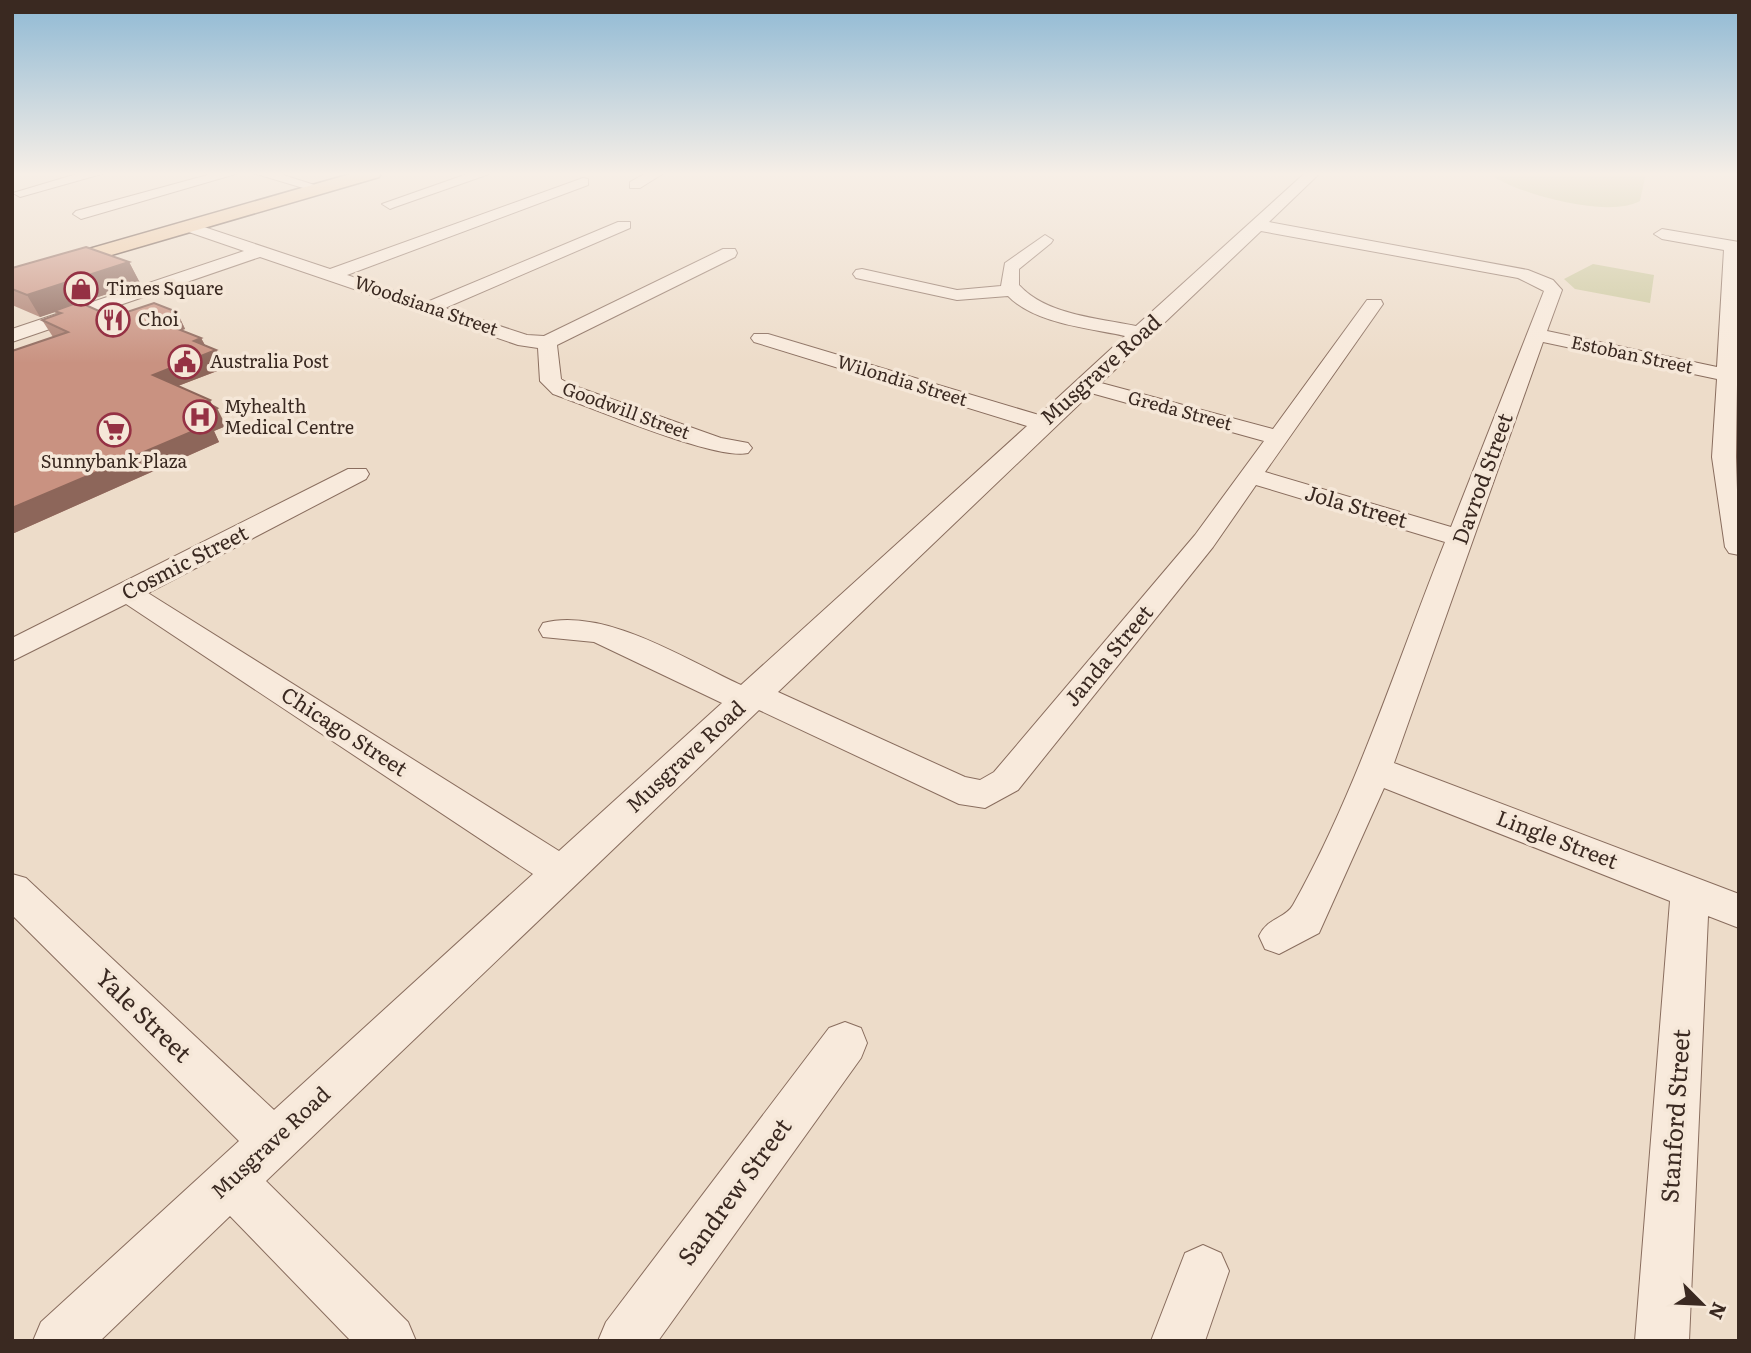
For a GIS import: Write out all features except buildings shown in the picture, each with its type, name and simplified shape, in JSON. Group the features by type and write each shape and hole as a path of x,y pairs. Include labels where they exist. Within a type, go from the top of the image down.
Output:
{"main road":[{"path":"12,278 161,236"},
{"path":"12,284 164,236"}],"street":[{"name":"Woodsiana Street","path":"215,236 526,341 547,342"},
{"path":"333,274 436,236"},
{"path":"430,307 600,236"},
{"name":"Musgrave Road","path":"60,1341 1245,236"},
{"name":"Davrod Street","path":"1279,936 1305,921 1375,770 1400,696 1553,289 1538,279 1315,236"},
{"path":"1674,236 1736,247 1727,375 1733,412 1724,457 1739,547"},
{"path":"1045,240 1011,267 1009,282 1012,290 1031,304 1143,334"},
{"path":"12,337 261,251"},
{"path":"547,342 729,253"},
{"path":"862,274 957,295 1012,290"},
{"name":"Janda Street","path":"554,630 598,632 959,790 985,794 1006,781 1204,541 1374,304"},
{"name":"Estoban Street","path":"1537,335 1727,375"},
{"name":"Wilondia Street","path":"761,338 1042,423"},
{"name":"Goodwill Street","path":"547,342 551,381 561,389 717,445 740,448"},
{"name":"Greda Street","path":"1084,385 1277,437"},
{"name":"Cosmic Street","path":"12,651 357,474"},
{"name":"Jola Street","path":"1251,477 1461,538"},
{"name":"Chicago Street","path":"127,592 561,872"},
{"name":"Lingle Street","path":"1375,770 1739,911"},
{"name":"Yale Street","path":"12,890 274,1142"},
{"name":"Stanford Street","path":"1662,1341 1690,892"},
{"name":"Sandrew Street","path":"625,1341 845,1043"},
{"path":"231,1181 389,1341"},
{"path":"1178,1341 1203,1271"}],"shaded area":[{"path":"1593,264 1654,275 1650,303 1575,289 1564,279"}],"place":[{"name":"Times Square","path":"81,289"},
{"name":"Choi","path":"113,320"},
{"name":"Australia Post","path":"185,362"},
{"name":"Myhealth Medical Centre","path":"200,417"},
{"name":"Sunnybank Plaza","path":"114,430"}]}
